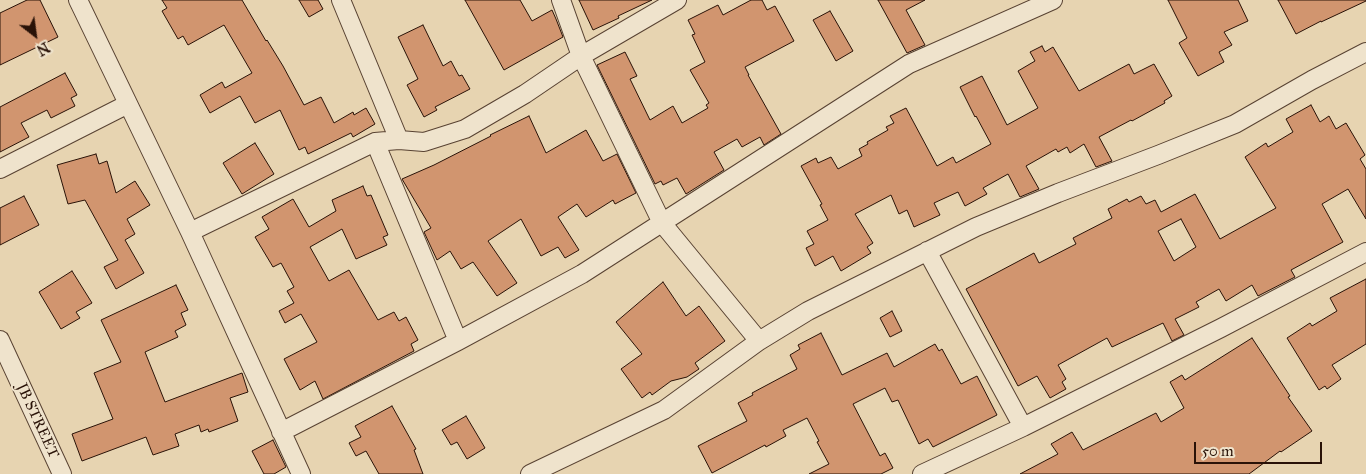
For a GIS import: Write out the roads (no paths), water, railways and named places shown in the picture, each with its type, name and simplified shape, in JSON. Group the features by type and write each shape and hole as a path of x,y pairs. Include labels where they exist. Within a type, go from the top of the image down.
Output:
{"street":[{"path":"78,0 190,232 301,474"},
{"path":"340,0 399,140"},
{"path":"561,0 581,56 662,222 759,340"},
{"path":"190,232 374,142 399,140 424,142 465,129 525,94 581,56 677,0"},
{"path":"281,432 458,341 582,274 910,64 1053,0"},
{"path":"530,474 664,410 759,340 808,311 976,228 1058,193 1235,124 1366,52"},
{"path":"0,169 128,104"},
{"path":"374,142 458,341"},
{"path":"927,251 1023,428"},
{"path":"922,474 1023,428 1366,252"},
{"name":"JB STREET","path":"0,340 62,474"}]}
